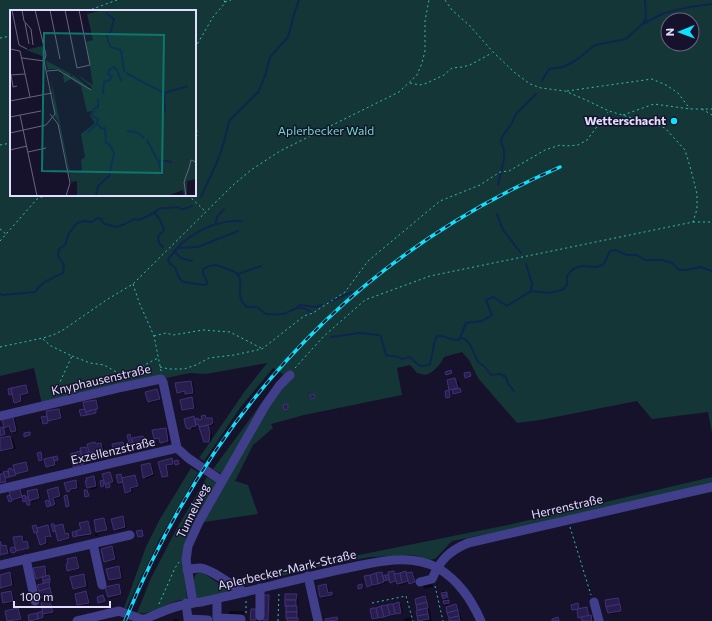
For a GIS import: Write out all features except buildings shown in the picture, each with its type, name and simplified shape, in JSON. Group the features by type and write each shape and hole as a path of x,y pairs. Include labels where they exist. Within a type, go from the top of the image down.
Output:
{"street":[{"name":"Tunnelweg","path":"208,620 188,619 189,603 186,560 188,546 199,522 222,480 265,406 279,386 290,375"},
{"name":"Knyphausenstraße","path":"0,416 51,403 161,379 163,382 177,448"},
{"path":"177,448 188,458 222,480"},
{"name":"Exzellenzstraße","path":"0,489 177,448"},
{"name":"Herrenstraße","path":"437,567 455,548 468,543 712,487"},
{"path":"0,565 130,535"},
{"path":"93,544 102,585"},
{"path":"26,559 35,601"},
{"name":"Aplerbecker-Mark-Straße","path":"77,621 119,611 145,620 158,613 189,603 217,599 308,576 393,560 416,561 437,567 457,583 466,593 474,605 481,621"},
{"path":"420,582 432,579 437,567"},
{"path":"187,570 200,568 207,570 238,589 246,592"},
{"path":"308,576 318,621"},
{"path":"260,588 260,616"},
{"path":"217,599 217,618 244,617"},
{"path":"593,601 599,621"}],"path":[{"path":"90,10 117,0"},
{"path":"196,46 213,17 225,3 231,0"},
{"path":"0,347 43,338 54,335 63,330 108,298 133,284 232,186 251,170 280,151 399,92 417,75 422,64 425,51 425,21 429,0"},
{"path":"445,0 452,10 470,26 493,52 514,72 530,84 541,88 565,91 652,79 666,85 678,93 690,109"},
{"path":"0,38 10,36"},
{"path":"410,83 420,85 427,83 444,75 452,68 470,65 493,52"},
{"path":"565,91 622,116 665,128 685,150 697,194 698,209 693,222"},
{"path":"622,116 654,104 690,109 712,109"},
{"path":"702,109 712,115"},
{"path":"160,367 169,369 184,369 209,358 234,355 262,349 304,316 313,313 345,292 368,261 440,201 480,185 500,172 509,171 545,150 560,145 578,145 587,140 609,111"},
{"path":"196,118 196,138"},
{"path":"0,145 10,143"},
{"path":"0,241 36,199 44,196"},
{"path":"189,196 207,212"},
{"path":"290,375 324,336 365,300 430,276 693,222 712,222"},
{"path":"0,229 6,234"},
{"path":"133,284 154,336 161,379"},
{"path":"154,336 166,332 173,335 203,330 230,332 262,349"},
{"path":"43,338 51,346 72,356 104,365 120,374 131,372 158,358"},
{"path":"51,403 54,393 72,356"},
{"path":"568,519 593,601"},
{"path":"158,613 159,605 175,568 178,563 186,560"},
{"path":"432,579 435,583 443,621"},
{"path":"278,621 279,583"},
{"path":"244,617 246,592"},
{"path":"372,603 406,596 413,621"}],"green space":[{"name":"Aplerbecker Wald","path":"0,0 712,0 712,433 708,412 652,419 637,401 517,423 478,378 469,360 462,352 444,357 437,368 426,375 417,373 410,365 397,368 402,395 304,415 271,424 273,428 253,445 235,481 248,485 258,514 204,522 202,510 187,538 183,557 187,599 176,601 147,613 137,613 151,578 177,528 207,477 223,487 228,478 213,469 283,374 273,368 240,408 204,461 199,458 245,391 267,363 206,374 190,373 42,404 34,368 0,376"},
{"path":"191,468 198,472 160,538 126,609 124,608 146,547 160,519"},
{"path":"712,477 712,492 571,522 523,527 452,541 435,559 428,560 413,555 370,557 321,566 242,586 237,584 319,563 508,525"},
{"path":"202,572 231,592 196,600 193,581 196,574"}],"waterway":[{"path":"201,197 217,162 229,121 259,91 270,57 288,37 299,0"},
{"path":"643,24 646,18 645,0"},
{"path":"542,81 549,69 563,67 575,61 595,45 626,39 641,25 664,13 712,4"},
{"path":"498,185 504,159 504,150 501,142 502,137 512,123 516,114 536,94"},
{"path":"154,213 161,208 178,207 183,209 192,206"},
{"path":"216,223 217,217 224,209"},
{"path":"154,213 159,218 164,229 158,236 159,243 163,247"},
{"path":"0,294 35,292 44,283 63,273 64,265 58,256 59,249 65,245 69,233 77,223 84,221 92,222 97,218 101,219 104,224 117,227 134,219 139,220 154,213"},
{"path":"497,214 503,230 521,253"},
{"path":"242,221 225,222 210,226 196,233 182,243 168,259 170,264 175,267 179,278 183,282 205,285 207,284 203,274 203,269 211,265 219,266 233,271 239,276 240,298 247,307 257,307 266,314 282,314 296,308 306,309 311,312"},
{"path":"177,248 198,247 238,231"},
{"path":"331,337 359,333 379,335 381,337 386,355 402,359 410,357 418,365 423,366 430,364 437,336 459,340 466,323 482,321 492,315 486,300 493,297 507,306 531,291 550,293 562,290 567,285 567,276 573,269 581,266 597,267 604,264 610,251 615,250 627,255 637,255 645,260 662,260 672,263 679,270 701,267 712,271"},
{"path":"174,251 181,258 192,261"},
{"path":"526,264 532,284 531,291"},
{"path":"238,274 261,266"},
{"path":"330,302 352,292"},
{"path":"297,307 300,305 315,307 322,305"},
{"path":"461,338 470,344 478,362 484,366 491,375 500,374 506,377 508,384 514,391"}],"railway":[{"path":"125,621 160,545 200,475 246,409 297,349 354,295 416,247 485,204 560,167"}],"place":[{"name":"Wetterschacht","path":"674,121"}]}
